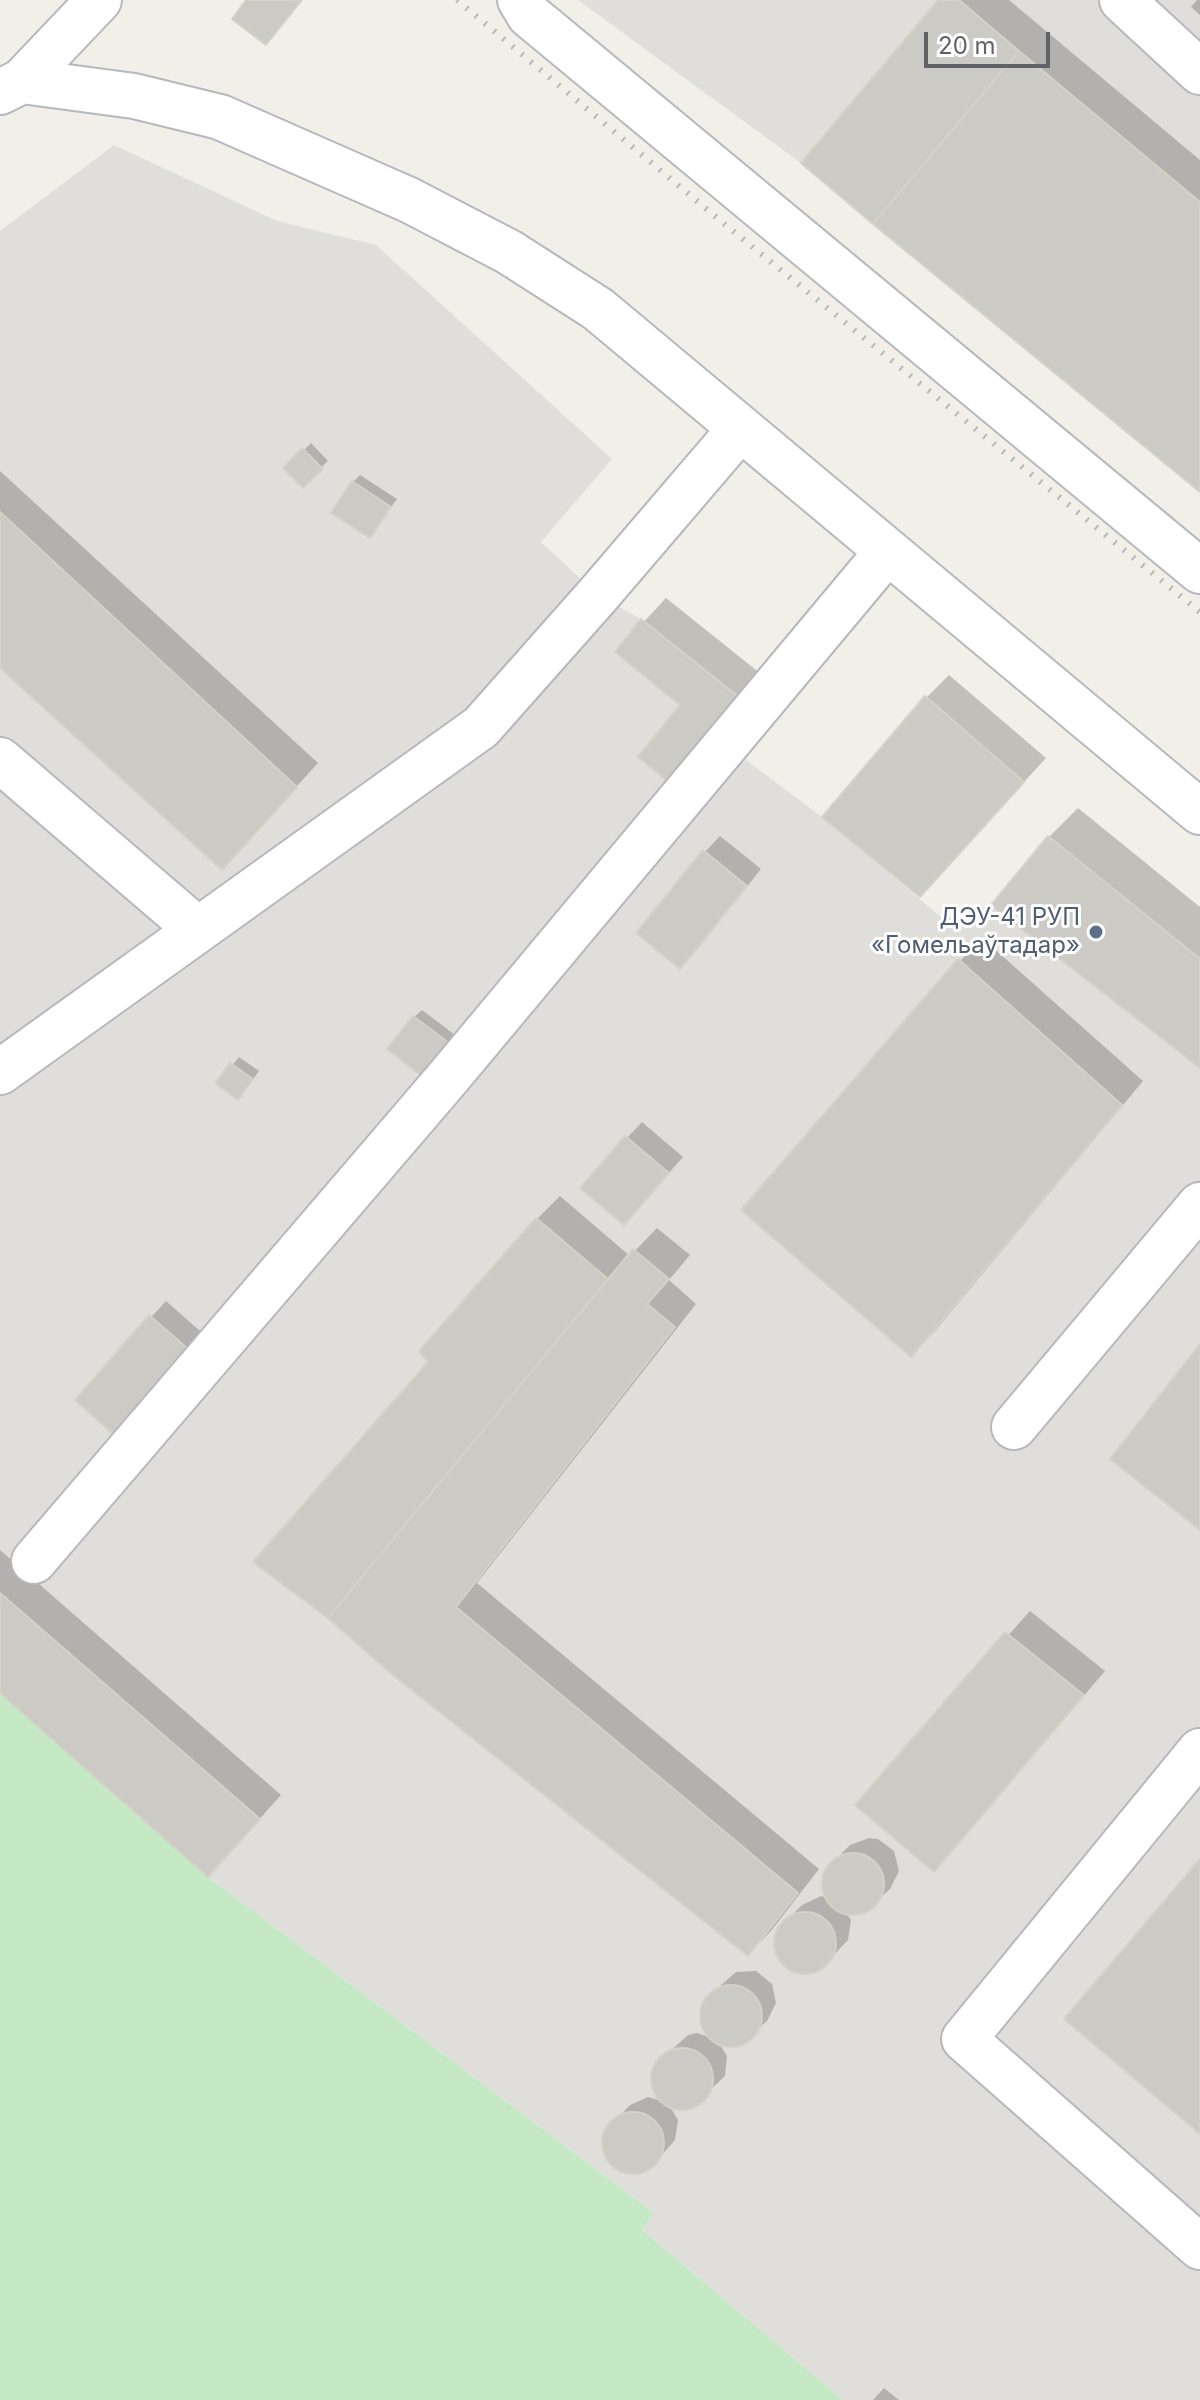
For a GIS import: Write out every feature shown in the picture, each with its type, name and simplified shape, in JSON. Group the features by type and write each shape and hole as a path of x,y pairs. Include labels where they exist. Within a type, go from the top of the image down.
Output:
{"street":[{"path":"11,86 99,0"},
{"path":"520,0 529,15 1200,571"},
{"path":"1122,0 1200,72"},
{"path":"11,86 134,96 220,117 409,200 509,252 598,309 1200,812"},
{"path":"0,1072 481,727 740,429"},
{"path":"34,1561 446,1080 887,552"},
{"path":"0,760 198,930"},
{"path":"1014,1427 1200,1205"},
{"path":"1200,1751 964,2039 1200,2247"}],"shaded area":[{"path":"578,0 1200,0 1200,492 801,163"},
{"path":"114,145 277,221 376,245 612,459 541,542 598,595 641,619 745,702 725,744 822,817 942,918 992,905 1048,836 1200,959 1200,2400 843,2400 642,2230 654,2213 208,1877 0,1693 0,231"}],"green space":[{"path":"0,1693 208,1877 654,2213 642,2230 843,2400 0,2400"}],"building":[{"path":"246,0 302,0 266,45 232,19"},
{"path":"938,0 959,0 1019,51 873,224 801,163"},
{"path":"1019,51 1200,202 1200,492 873,224"},
{"path":"302,448 323,469 303,488 283,468"},
{"path":"352,481 391,507 370,538 331,513"},
{"path":"0,512 297,787 222,870 0,668"},
{"path":"641,619 745,702 676,788 638,757 680,705 615,652"},
{"path":"925,696 1024,782 920,897 822,817"},
{"name":"ДЭУ-41 РУП «Гомельаўтадар»","path":"1048,836 1200,959 1200,1068 991,905"},
{"path":"703,850 747,886 680,969 636,933"},
{"path":"958,959 1122,1105 911,1357 741,1210"},
{"path":"413,1016 449,1043 423,1077 387,1049"},
{"path":"230,1063 253,1079 238,1100 215,1083"},
{"path":"625,1136 669,1173 624,1225 580,1188"},
{"path":"536,1218 608,1279 328,1618 253,1562 428,1362 419,1351"},
{"path":"633,1249 669,1279 647,1304 675,1327 456,1607 798,1893 748,1956 394,1676 328,1618"},
{"path":"149,1315 194,1354 120,1440 75,1400"},
{"path":"1200,1344 1200,1530 1110,1459"},
{"path":"0,1593 260,1819 208,1877 0,1693"},
{"path":"1005,1632 1084,1695 934,1872 855,1805"},
{"path":"853,1853 865,1855 875,1862 882,1872 882,1896 875,1906 865,1913 853,1915 841,1913 831,1906 824,1896 822,1884 824,1872 831,1862 841,1855"},
{"path":"1200,1859 1200,2134 1064,2019"},
{"path":"805,1912 817,1914 827,1921 834,1931 834,1955 827,1965 817,1972 805,1974 793,1972 783,1965 776,1955 774,1943 776,1931 783,1921 793,1914"},
{"path":"731,1985 743,1987 753,1994 760,2004 760,2028 753,2038 743,2045 731,2047 719,2045 709,2038 702,2028 700,2016 702,2004 709,1994 719,1987"},
{"path":"682,2048 694,2050 704,2057 711,2067 711,2091 704,2101 694,2108 682,2110 670,2108 660,2101 653,2091 651,2079 653,2067 660,2057 670,2050"},
{"path":"633,2112 645,2114 655,2121 662,2131 662,2155 655,2165 645,2172 633,2174 621,2172 611,2165 604,2155 602,2143 604,2131 611,2121 621,2114"}],"railway":[{"path":"457,0 728,227 1200,612"}],"place":[{"name":"ДЭУ-41 РУП «Гомельаўтадар»","path":"1096,932"}]}
